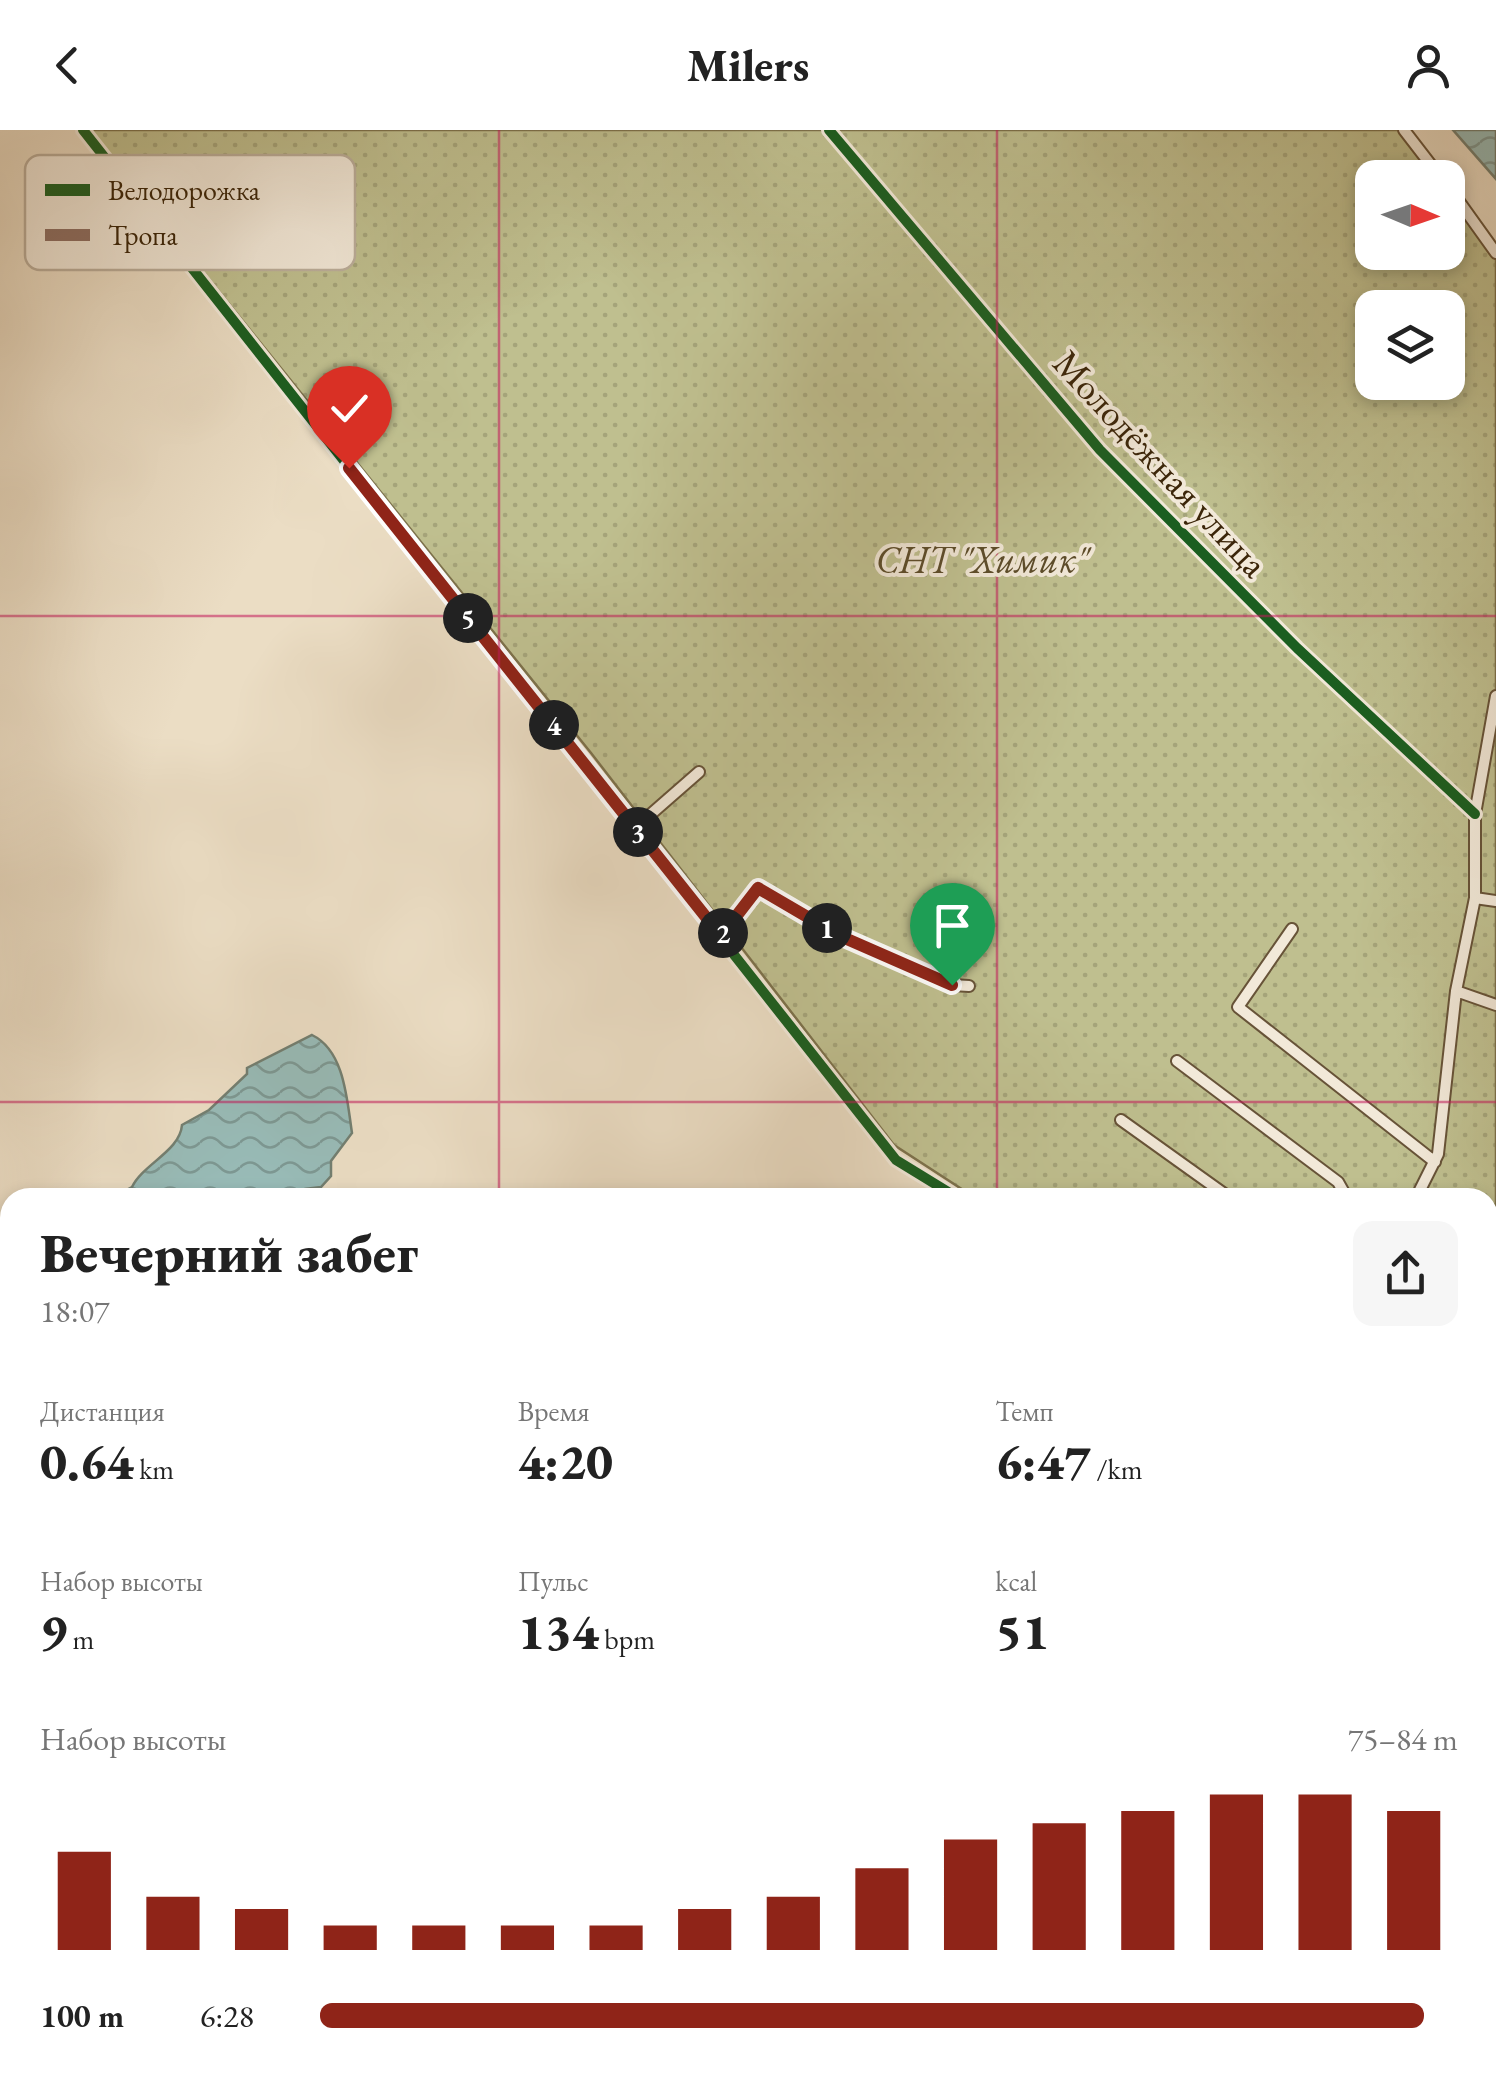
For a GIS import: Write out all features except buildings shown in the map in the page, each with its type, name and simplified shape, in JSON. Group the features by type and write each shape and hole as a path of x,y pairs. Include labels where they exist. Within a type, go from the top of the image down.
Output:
{"street":[{"path":"83,130 103,155"},
{"name":"Молодёжная улица","path":"829,130 1100,450 1296,648 1475,814"},
{"path":"1404,130 1427,160"},
{"path":"1465,210 1496,253"},
{"path":"194,270 896,1160 942,1188"},
{"path":"1421,1188 1435,1162 1456,991 1475,898 1475,814 1496,696"},
{"path":"635,828 699,772"},
{"path":"721,936 758,888 840,936 952,985 969,986"},
{"path":"1475,898 1496,901"},
{"path":"1292,929 1238,1008 1435,1162"},
{"path":"1456,991 1496,1005"},
{"path":"1177,1061 1341,1188"},
{"path":"1121,1120 1216,1188"}],"green space":[{"name":"СНТ \"Химик\"","path":"89,130 1400,130 1424,160 1355,160 1355,270 1465,270 1465,211 1496,248 1496,1188 960,1188 894,1145 591,753 202,270 355,270 355,155 109,155"}],"water":[{"path":"1453,130 1496,130 1496,179"},
{"path":"312,1035 331,1053 346,1092 352,1133 331,1161 331,1176 321,1187 130,1188 175,1142 182,1125 209,1110 247,1074 247,1068"}],"cycle path":[{"path":"83,130 103,155"},
{"path":"829,130 1100,450 1297,648 1475,814"},
{"path":"194,270 896,1160 942,1188"}],"route":[{"path":"349,468 721,936 758,888 840,936 952,985"}]}
